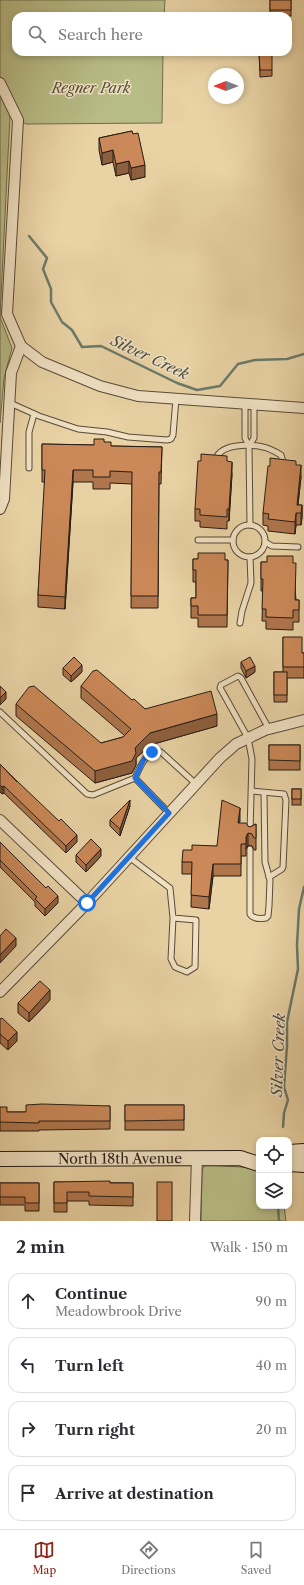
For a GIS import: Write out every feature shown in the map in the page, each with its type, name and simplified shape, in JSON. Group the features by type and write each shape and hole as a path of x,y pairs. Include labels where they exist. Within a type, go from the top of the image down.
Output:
{"street":[{"path":"0,83 18,120 7,314 21,346 42,362 100,386 138,396 304,408"},
{"path":"0,509 4,499 12,373 21,346"},
{"path":"0,992 87,903 220,758 236,744 248,738 269,729 304,720"},
{"path":"0,820 87,903"},
{"path":"292,1152 304,1152"},
{"name":"North 18th Avenue","path":"0,1159 240,1158 256,1153"},
{"path":"195,1221 197,1158"},
{"name":"North 18th Avenue","path":"240,1158 256,1163"},
{"path":"292,1164 304,1165"}],"lane":[{"path":"10,403 34,414 78,428 107,432 128,437 167,440 173,435 176,399"},
{"path":"249,446 254,438 250,405"},
{"path":"250,405 244,438 249,446 250,525"},
{"path":"29,468 29,432 34,414"},
{"path":"215,462 217,455 220,452 238,446 249,446 264,447 276,452 281,455 284,466"},
{"path":"244,525 250,525 259,528 265,542 260,552 250,557 244,556 236,550 233,540 234,534 238,528 244,525"},
{"path":"198,540 233,540"},
{"path":"265,542 272,546 298,548"},
{"path":"240,623 242,611 251,583 250,557"},
{"path":"250,835 252,759 248,738 220,688 221,685 234,677 238,676 241,678 269,729"},
{"path":"0,712 87,794 93,795 135,778 144,759 152,752 160,752 196,784"},
{"path":"135,778 169,813"},
{"path":"252,792 284,794 286,800 284,866 282,869 269,877"},
{"path":"250,849 249,910 250,914 254,918 266,918 268,916 269,906 269,877 264,862 264,793"},
{"path":"129,857 170,888 173,918 171,959 174,967 187,972 195,967 196,920 173,918"}],"green space":[{"name":"Regner Park","path":"0,0 165,0 164,12 12,12 12,56 163,56 162,123 26,124 10,115 0,317"},
{"path":"0,317 12,348 4,378 0,423"},
{"path":"206,1165 256,1168 256,1209 284,1209 286,1221 201,1221 203,1168"}],"building":[{"path":"270,0 291,0 291,10 270,10"},
{"path":"259,56 272,56 272,70 260,70"},
{"path":"132,131 133,134 138,133 145,165 131,168 129,161 116,164 113,150 102,153 99,138"},
{"path":"94,439 104,439 104,442 111,442 111,446 162,447 161,472 159,472 158,596 131,596 132,472 110,471 110,477 93,477 93,470 73,470 65,597 38,595 45,470 42,470 42,444 94,445"},
{"path":"201,454 227,456 227,461 232,462 229,509 227,509 227,517 200,515 200,509 195,509 198,461 201,461"},
{"path":"270,458 296,461 296,465 301,465 297,505 302,505 301,513 296,513 295,522 268,519 269,514 263,513"},
{"path":"198,553 225,553 225,560 228,560 227,615 198,615 198,606 191,606 191,598 196,598 196,570 193,570 193,559 198,559"},
{"path":"267,556 293,556 293,563 296,563 295,600 299,600 299,610 293,610 293,618 266,617 266,609 262,609 263,579 261,579 261,562 267,562"},
{"path":"283,637 302,637 304,667 283,667"},
{"path":"74,657 82,665 71,676 63,668"},
{"path":"250,657 255,666 246,671 241,662"},
{"path":"97,670 132,700 134,699 145,709 211,691 217,714 150,733 135,748 136,753 132,761 95,771 16,704 29,687 34,686 101,743 123,737 131,729 81,686 93,671"},
{"path":"274,672 287,672 287,695 274,695"},
{"path":"0,686 6,692 0,698"},
{"path":"269,745 300,745 300,761 269,760"},
{"path":"0,764 59,821 61,819 77,835 66,846 4,786 2,787 0,785"},
{"path":"292,789 301,789 301,799 292,799"},
{"path":"130,800 120,829 110,820"},
{"path":"222,800 240,808 238,823 246,823 250,827 256,824 256,838 254,838 252,834 248,833 246,837 246,844 241,844 241,864 213,864 209,897 191,895 192,862 182,862 183,850 192,850 192,845 217,846"},
{"path":"91,839 101,849 86,865 76,855"},
{"path":"0,842 46,888 48,886 58,896 45,909 35,899 37,897 0,860"},
{"path":"6,929 16,938 0,955 0,936"},
{"path":"40,981 50,990 29,1013 18,1003"},
{"path":"2,1018 17,1032 8,1041 0,1034 0,1019"},
{"path":"26,1105 110,1106 110,1121 39,1121 39,1123 0,1122 0,1107 7,1107 7,1112 26,1112"},
{"path":"125,1105 184,1105 184,1120 125,1121"},
{"path":"110,1181 110,1183 133,1183 133,1197 89,1196 89,1192 67,1192 67,1203 54,1203 54,1182"},
{"path":"157,1182 172,1182 172,1221 157,1221"},
{"path":"0,1183 39,1183 39,1203 25,1203 25,1197 0,1197"}],"waterway":[{"name":"Silver Creek","path":"29,236 47,258 43,269 51,289 51,302 62,322 72,330 82,347 101,346 177,383 197,390 220,386 238,364 255,360 287,359 304,354"},
{"name":"Silver Creek","path":"283,1127 284,1113 288,1100 284,1087 287,1022 298,969 297,945 299,909 304,887"},
{"name":"Silver Creek","path":"278,1209 279,1221"}],"route":[{"path":"87,903 169,813 135,778 144,759 152,752"}]}
